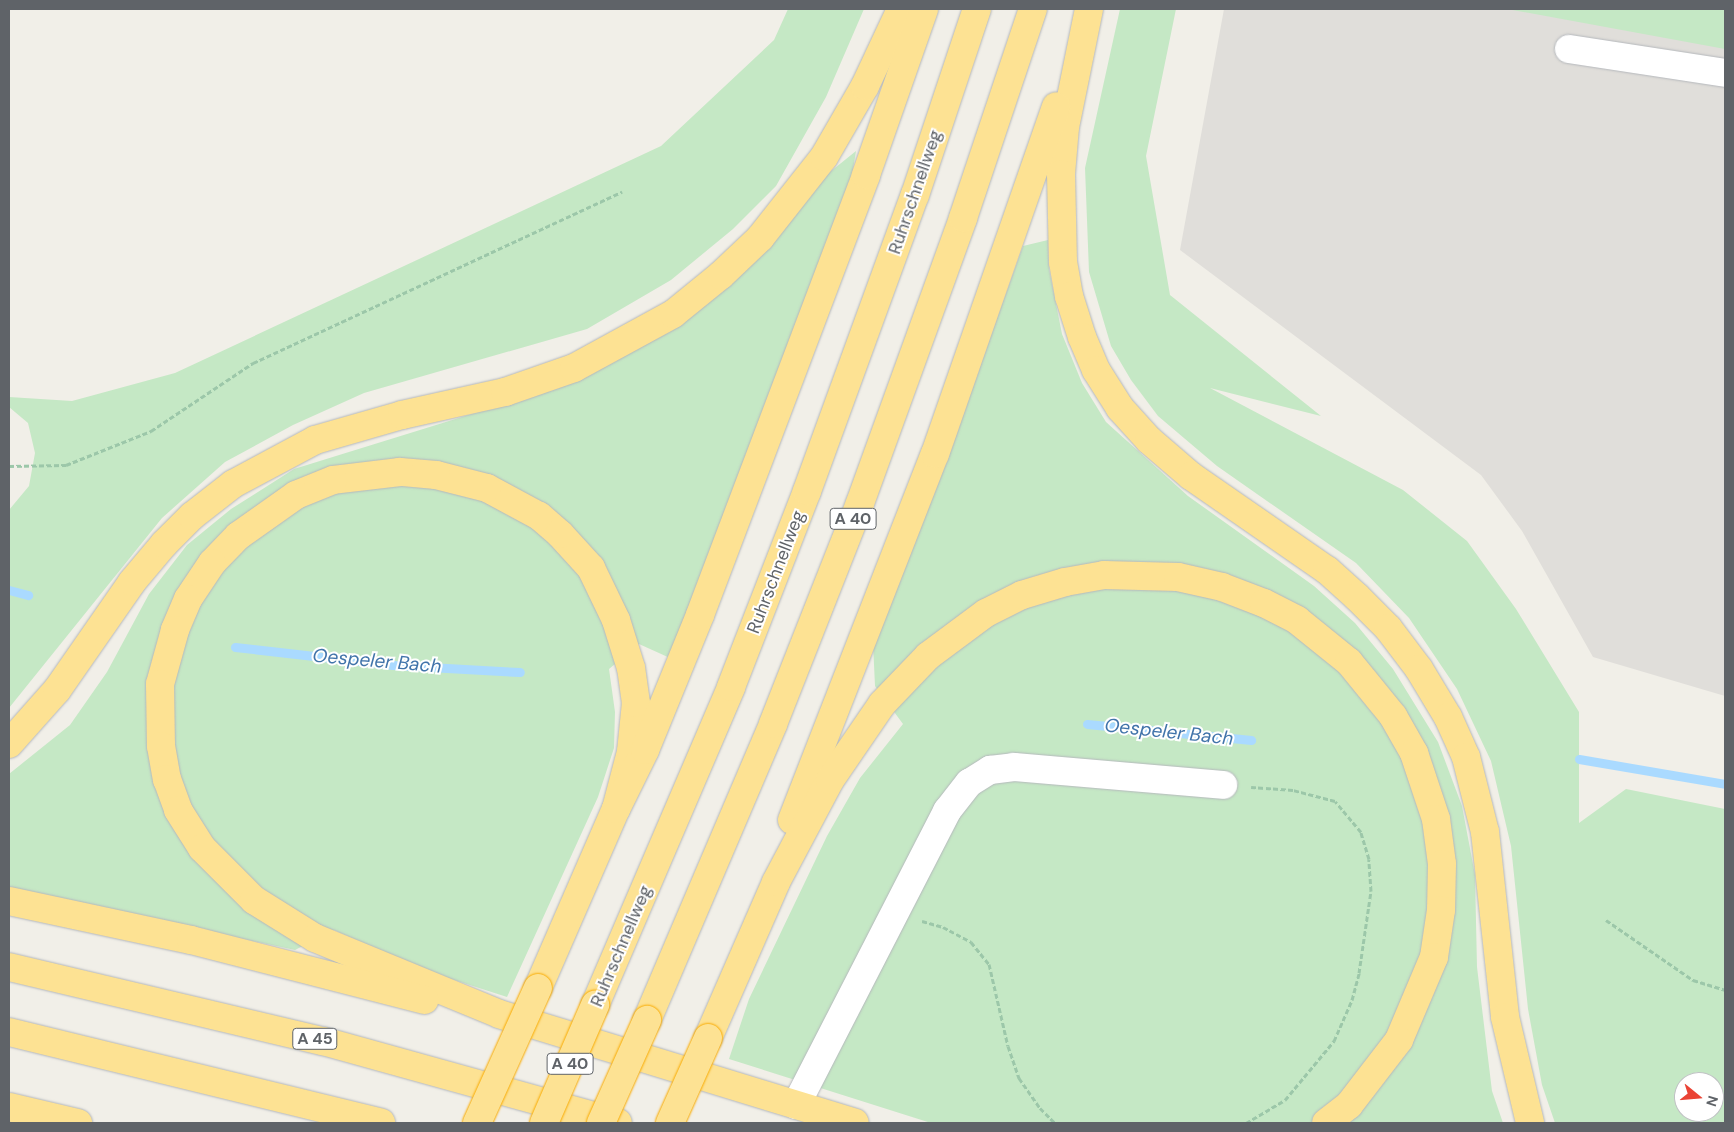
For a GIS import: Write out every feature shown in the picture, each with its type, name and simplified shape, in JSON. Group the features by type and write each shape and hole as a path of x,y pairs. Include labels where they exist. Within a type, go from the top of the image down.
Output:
{"highway":[{"path":"9,744 57,690 132,582 164,544 192,516 233,484 315,440 402,415 505,392 574,368 673,314 721,275 760,238 824,157 865,86 901,9"},
{"path":"477,1123 616,809 645,750 703,606 866,175 924,9"},
{"name":"Ruhrschnellweg","path":"544,1123 731,687 807,491 915,196 977,9"},
{"name":"A 40","path":"600,1123 647,1020 770,732 860,503 963,218 1034,9"},
{"path":"776,882 789,828 880,598 979,334 1088,9"},
{"path":"1088,9 1065,127 1061,183 1063,262 1069,296 1082,338 1096,370 1120,408 1149,440 1190,476 1327,570 1357,597 1388,628 1419,669 1448,717 1466,757 1485,832 1505,1017 1530,1123"},
{"path":"616,809 631,752 636,703 632,668 616,620 591,568 560,534 539,516 488,488 436,475 400,472 333,480 296,495 238,536 212,563 188,599 174,630 160,684 161,746 167,779 178,810 202,848 254,900 315,938 499,1014 855,1123"},
{"path":"670,1123 776,882 830,780 882,704 928,656 986,612 1031,592 1104,575 1178,577 1222,587 1264,603 1324,640 1372,687 1393,716 1414,753 1428,790 1436,819 1442,864 1441,910 1434,957 1416,1006 1399,1040 1377,1072 1348,1105 1326,1123"},
{"path":"9,901 191,940 420,999 499,1014"},
{"name":"A 45","path":"9,967 323,1041 618,1123"},
{"path":"9,1032 381,1123"},
{"path":"9,1107 78,1123"}],"lane":[{"path":"1569,49 1725,73"},
{"path":"796,1105 947,811 969,783 990,770 1014,767 1223,785"}],"path":[{"path":"9,466 66,465 151,431 253,363 622,192"},
{"path":"1223,785 1293,790 1335,802 1361,832 1369,859 1368,928 1352,1000 1334,1041 1284,1100 1246,1123"},
{"path":"1606,920 1693,980 1725,990"},
{"path":"889,924 920,921 943,926 971,942 989,964 1008,1046 1019,1078 1040,1108 1055,1123"}],"shaded area":[{"path":"1224,9 1725,9 1725,696 1593,657 1522,531 1481,475 1180,250"}],"green space":[{"path":"788,9 864,9 826,97 776,186 733,229 671,280 587,329 364,393 293,425 225,462 162,518 9,708 9,510 29,486 35,453 28,423 9,407 9,397 72,401 175,373 661,146 774,40"},
{"path":"1120,9 1176,9 1146,156 1170,295 1321,416 1210,388 1403,490 1467,541 1516,609 1579,712 1579,823 1626,789 1725,809 1725,1123 1555,1123 1542,1085 1528,1009 1511,846 1491,761 1457,689 1409,618 1356,563 1217,466 1158,416 1131,380 1111,346 1089,272 1085,168"},
{"path":"1507,9 1725,9 1725,49"},
{"path":"856,151 850,188 670,658 639,644 609,669 615,712 614,748 598,797 507,997 414,967 334,930 295,950 9,889 9,774 70,725 107,672 149,594 187,545 231,509 294,469 491,408 680,322 735,281 768,249 825,176"},
{"path":"1048,240 1049,269 1062,334 1082,383 1106,422 1188,496 1314,586 1355,623 1393,669 1438,742 1462,806 1475,875 1477,967 1492,1091 1503,1123 931,1123 729,1059 749,999 827,836 860,778 903,724 875,686 873,643 956,432 1023,246"}],"waterway":[{"name":"Oespeler Bach","path":"9,590 28,595"},
{"name":"Oespeler Bach","path":"235,647 393,665 520,672"},
{"name":"Oespeler Bach","path":"1087,724 1251,740"},
{"name":"Oespeler Bach","path":"1579,759 1725,784"}]}
